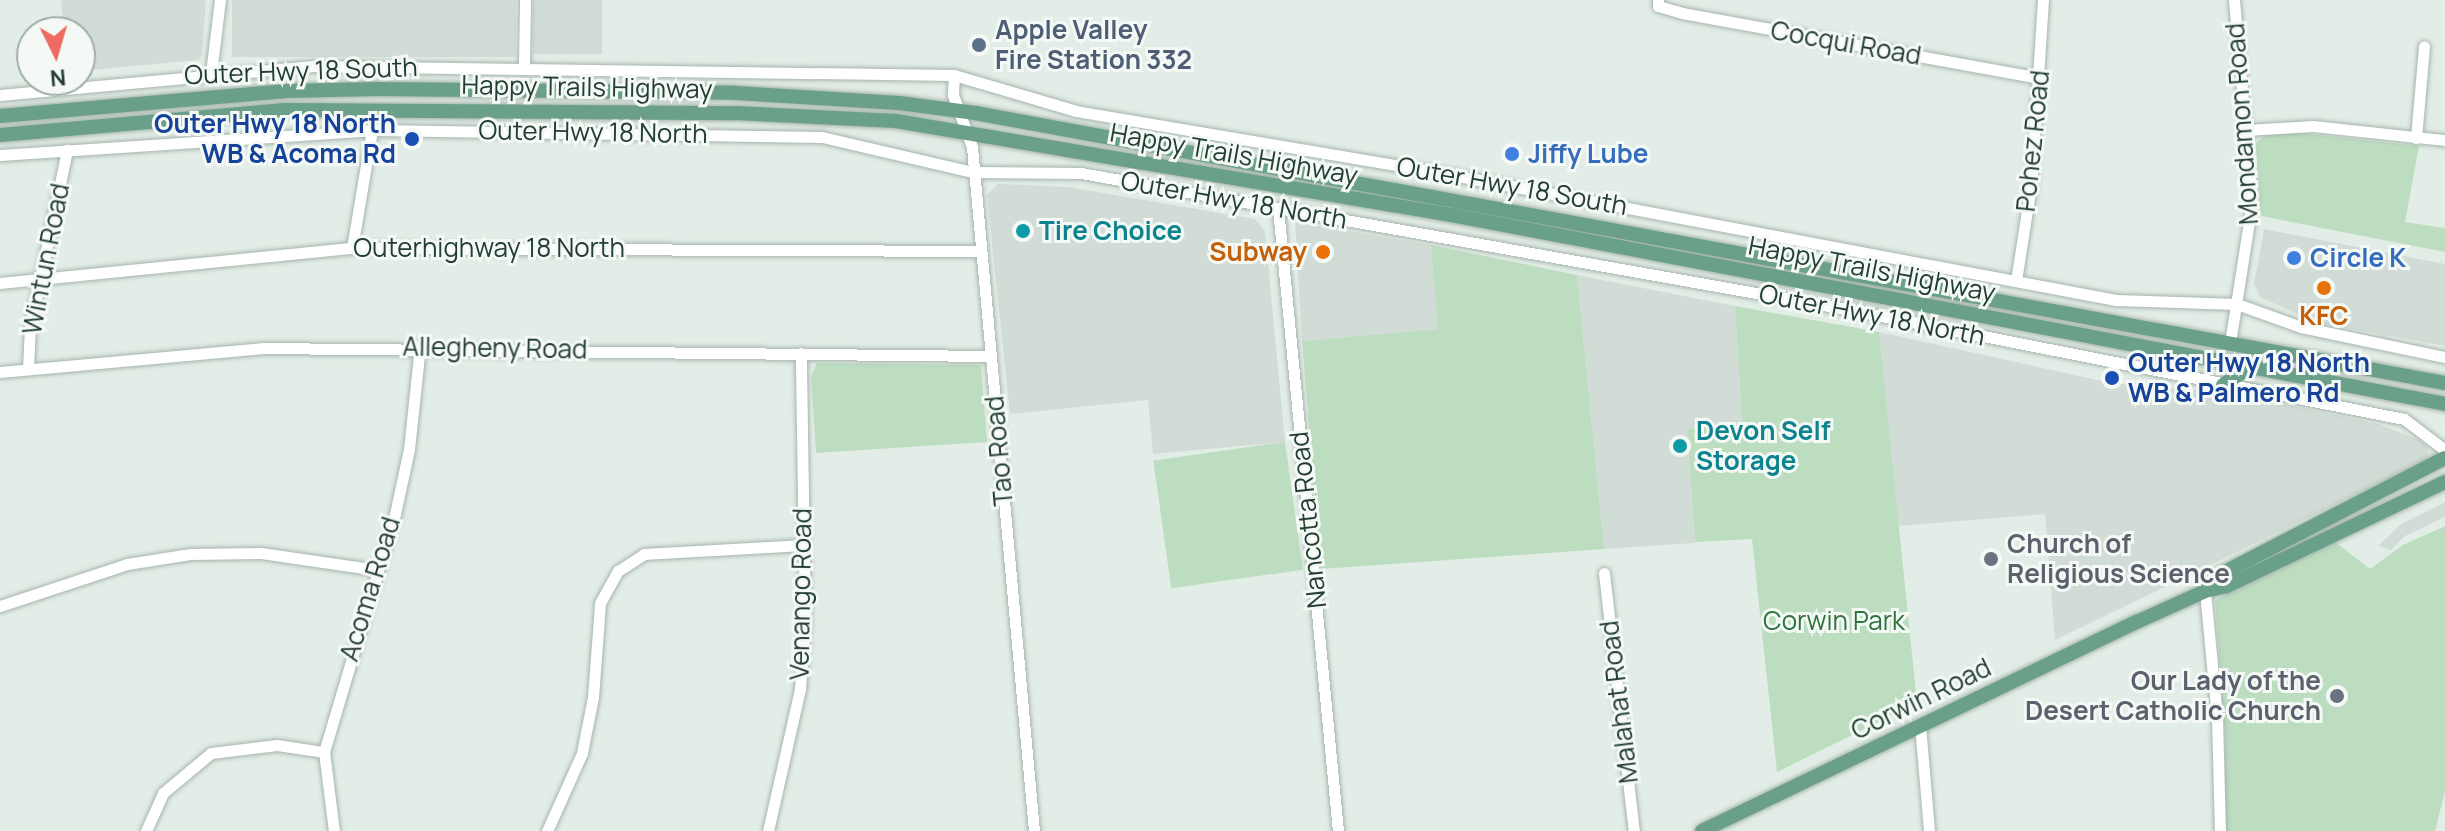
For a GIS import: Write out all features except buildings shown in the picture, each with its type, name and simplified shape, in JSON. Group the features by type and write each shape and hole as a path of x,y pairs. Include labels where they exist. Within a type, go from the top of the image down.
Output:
{"main road":[{"name":"Happy Trails Highway","path":"0,116 284,91 378,89 736,93 960,110 2445,383"},
{"name":"Happy Trails Highway","path":"0,135 285,110 847,117 969,133 1457,216 2445,404"},
{"path":"2122,341 2214,352 2230,343"},
{"path":"2223,385 2250,366"},
{"name":"Corwin Road","path":"2205,591 2221,574 2445,458"},
{"name":"Corwin Road","path":"1702,831 2205,591 2227,586 2445,482"}],"street":[{"path":"211,73 220,0"},
{"path":"524,65 525,0"},
{"name":"Cocqui Road","path":"1658,0 1658,6 1682,13 2041,78"},
{"name":"Pohez Road","path":"2016,281 2041,78 2043,0"},
{"name":"Mondamon Road","path":"2230,343 2252,202 2234,0"},
{"path":"2416,138 2424,46"},
{"name":"Outer Hwy 18 South","path":"0,95 211,73 524,65 954,75 1048,106 1426,170 2116,300 2237,304 2301,327 2445,357"},
{"name":"Tao Road","path":"954,75 953,95 969,133 1034,831"},
{"path":"2246,130 2313,126 2445,140"},
{"path":"352,248 372,130"},
{"name":"Outer Hwy 18 North","path":"0,155 372,130 822,137 973,172 1081,173 1786,297 2404,419 2445,450"},
{"name":"Wintun Road","path":"28,369 38,280 67,150"},
{"name":"Nancotta Road","path":"1278,208 1338,831"},
{"name":"Outerhighway 18 North","path":"0,283 352,248 980,251"},
{"name":"Allegheny Road","path":"0,372 264,348 420,346 990,356"},
{"name":"Acoma Road","path":"334,831 324,752 378,570 409,449 420,346"},
{"name":"Venango Road","path":"768,831 779,798 800,689 803,545 801,353"},
{"path":"547,831 582,753 593,697 600,603 618,571 644,554 803,545"},
{"path":"0,606 127,564 190,554 261,553 378,570"},
{"name":"Malahat Road","path":"1604,573 1634,831"},
{"path":"2205,591 2217,718 2220,831"},
{"path":"1920,725 1929,831"},
{"path":"146,831 163,793 211,753 277,745 324,752"}],"shaded area":[{"path":"61,0 206,0 202,55 199,60 96,70 96,16 62,16"},
{"path":"232,0 516,0 516,57 232,57"},
{"path":"533,0 602,0 602,54 533,54"},
{"path":"998,184 1069,187 1255,219 1265,231 1285,442 1153,454 1148,400 1010,414 987,195"},
{"path":"1295,222 1431,245 1439,329 1302,341"},
{"path":"2264,229 2445,264 2445,346 2314,322 2260,297 2254,284"},
{"path":"1577,275 1735,306 1742,424 1687,429 1695,543 1604,549"},
{"path":"1879,332 2111,383 2225,392 2378,424 2419,440 2428,447 2429,459 2055,640 2045,514 1898,526"},
{"path":"2445,502 2445,517 2405,536 2391,550 2378,546 2401,524"}],"green space":[{"path":"2291,132 2419,146 2405,222 2445,228 2445,252 2261,216 2256,143 2266,135"},
{"path":"1431,245 1577,275 1604,549 1321,569 1302,341 1438,329"},
{"name":"Corwin Park","path":"1735,306 1879,332 1917,703 1777,772 1752,539 1695,542 1687,429 1742,423"},
{"path":"817,363 981,365 987,442 816,453 811,376"},
{"path":"1285,442 1303,570 1171,588 1153,461"},
{"path":"2445,526 2445,791 2435,831 2225,831 2225,732 2215,600 2334,541 2370,569 2403,545"}],"place":[{"name":"Apple Valley Fire Station 332","path":"979,45"},
{"name":"Outer Hwy 18 North WB & Acoma Rd","path":"412,139"},
{"name":"Jiffy Lube","path":"1512,154"},
{"name":"Tire Choice","path":"1023,231"},
{"name":"Subway","path":"1323,252"},
{"name":"Circle K","path":"2294,258"},
{"name":"KFC","path":"2324,288"},
{"name":"Outer Hwy 18 North WB & Palmero Rd","path":"2112,378"},
{"name":"Devon Self Storage","path":"1680,446"},
{"name":"Church of Religious Science","path":"1991,559"},
{"name":"Our Lady of the Desert Catholic Church","path":"2337,696"}]}
